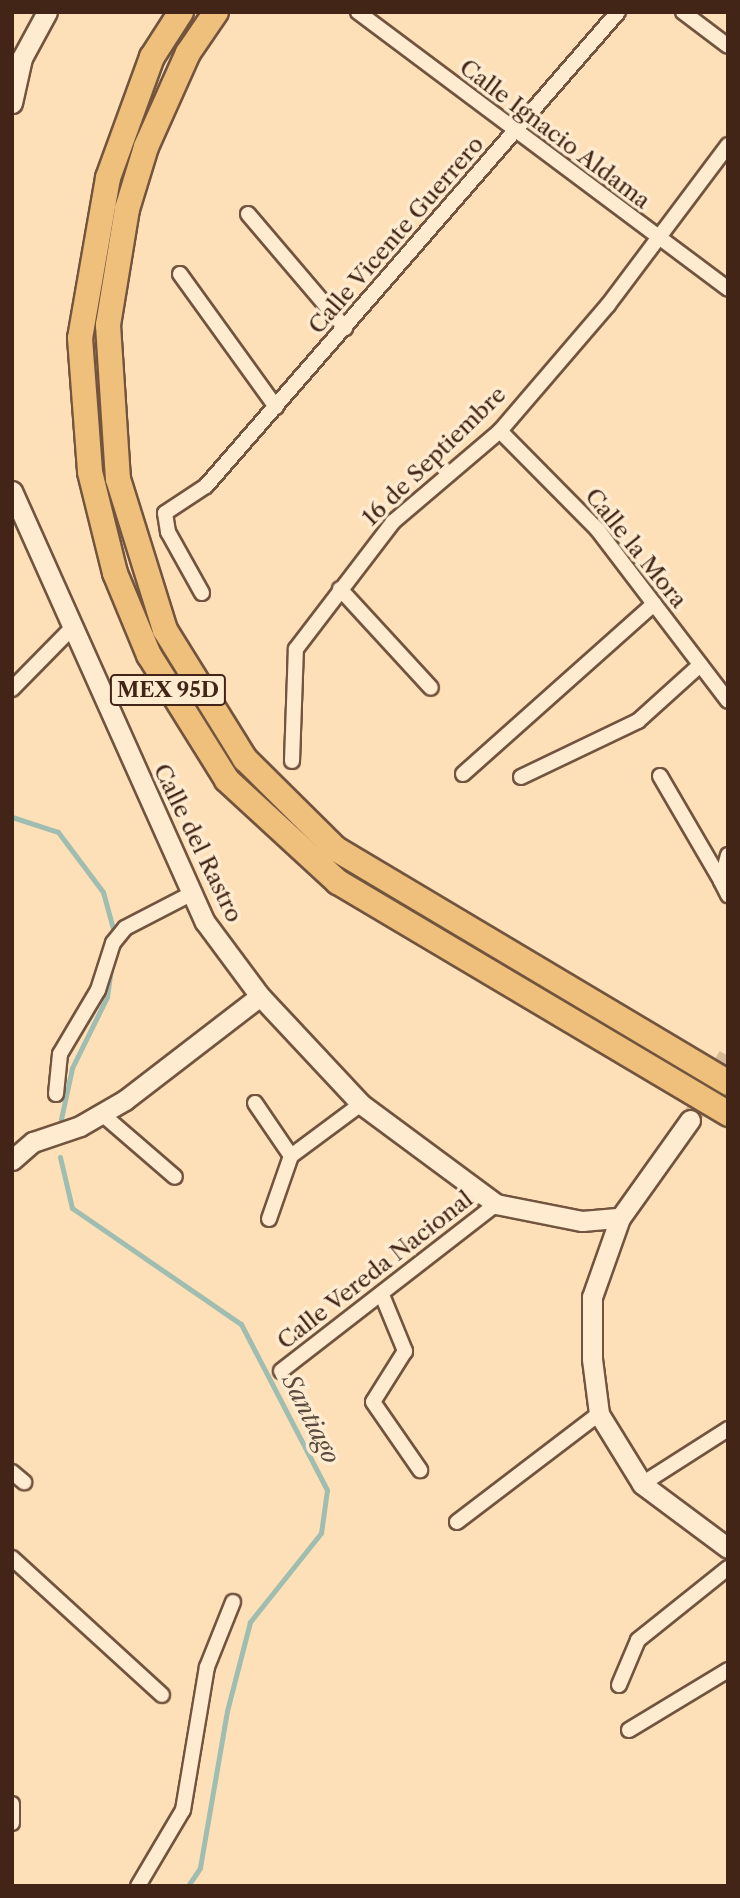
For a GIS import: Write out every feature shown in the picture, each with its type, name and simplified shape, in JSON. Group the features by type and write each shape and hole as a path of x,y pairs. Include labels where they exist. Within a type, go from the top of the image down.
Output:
{"highway":[{"name":"MEX 95D","path":"181,12 152,57 108,178 80,338 90,472 136,630 178,709 228,780 338,882 728,1114"},
{"name":"MEX 95D","path":"216,12 188,53 146,147 127,209 108,325 118,479 164,630 245,759 336,849 728,1083"}],"main road":[{"path":"12,103 22,58 47,12"},
{"name":"Calle del Rastro","path":"12,491 191,894 260,996 361,1104 496,1204 582,1221 620,1217"},
{"path":"12,1160 33,1142 102,1114 260,996"},
{"path":"690,1120 620,1217 592,1297 599,1414 642,1484 728,1548"}],"street":[{"name":"Calle Ignacio Aldama","path":"358,12 515,135 728,289"},
{"name":"Calle Vicente Guerrero","path":"202,593 168,532 165,513 206,486 515,135 618,12"},
{"path":"683,12 728,47"},
{"name":"16 de Septiembre","path":"292,761 296,649 393,523 500,431 659,240 728,145"},
{"path":"248,214 345,328"},
{"path":"180,274 276,407"},
{"name":"Calle la Mora","path":"500,431 597,529 728,701"},
{"path":"340,589 431,688"},
{"path":"463,774 654,604"},
{"path":"12,689 74,626"},
{"path":"521,777 638,721 700,665"},
{"path":"660,776 728,895"},
{"path":"721,881 728,855"},
{"path":"56,1094 60,1054 98,989 113,943 125,928 191,894"},
{"path":"255,1103 291,1156"},
{"path":"269,1219 291,1156 361,1104"},
{"path":"102,1114 175,1177"},
{"name":"Calle Vereda Nacional","path":"281,1371 496,1204"},
{"path":"382,1294 405,1351 373,1402 419,1470"},
{"path":"457,1522 599,1414"},
{"path":"642,1484 728,1429"},
{"path":"12,1472 24,1482"},
{"path":"12,1558 162,1695"},
{"path":"619,1685 638,1640 728,1568"},
{"path":"138,1886 183,1810 207,1667 233,1602"},
{"path":"629,1730 728,1670"},
{"path":"12,1804 12,1823"}],"waterway":[{"name":"Santiago","path":"12,817 58,832 103,892 115,936"},
{"name":"Santiago","path":"61,1119 72,1068 107,997 111,969"},
{"name":"Santiago","path":"60,1157 72,1208 241,1324 327,1490 321,1533 250,1622 227,1711 200,1868 188,1886"}],"tunnel":[{"path":"690,1120 728,1055"}]}
